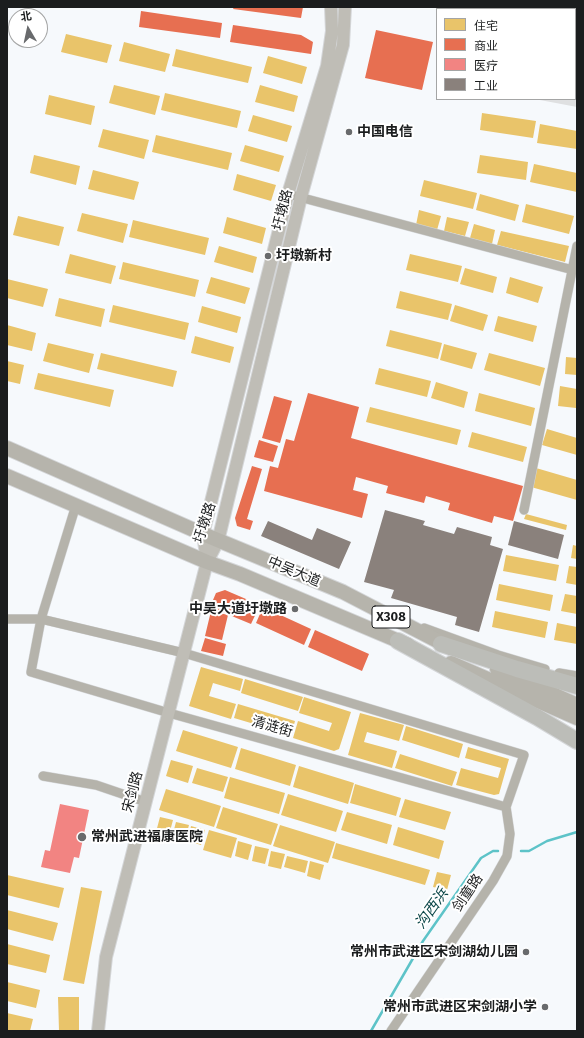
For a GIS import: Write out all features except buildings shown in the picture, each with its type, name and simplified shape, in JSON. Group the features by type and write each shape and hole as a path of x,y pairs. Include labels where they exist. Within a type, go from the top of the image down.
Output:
{"highway":[{"path":"398,641 577,740"},
{"path":"441,644 517,669 577,686"}],"main road":[{"name":"圩墩路","path":"207,562 203,534 288,194 326,66 332,31 331,7"},
{"name":"圩墩路","path":"207,562 218,541 301,197 343,44 346,7"},
{"path":"335,71 346,47 353,26 354,7"},
{"name":"中吴大道","path":"7,448 218,541 343,592 441,644 577,704"},
{"name":"中吴大道","path":"7,476 207,562 240,574 454,664 577,718"},
{"name":"宋剑路","path":"98,1031 106,957 207,562"}],"street":[{"path":"288,194 573,270"},
{"path":"524,510 577,246"},
{"path":"40,619 76,505"},
{"path":"381,612 498,655 567,675 577,676"},
{"path":"7,619 40,619 184,653"},
{"name":"清涟街","path":"40,619 31,672 169,713 506,808"},
{"name":"剑童路","path":"184,653 524,755 506,808 510,834 507,856 493,881 391,1031"},
{"path":"42,776 96,784 146,802"}],"waterway":[{"name":"沟西浜","path":"521,851 529,851 547,841 577,832"},
{"name":"沟西浜","path":"371,1031 423,941 481,858 493,851 498,851"}],"place":[{"name":"中国电信","path":"349,132"},
{"name":"圩墩新村","path":"268,256"},
{"name":"中吴大道圩墩路","path":"295,609"},
{"name":"常州武进福康医院","path":"82,837"},
{"name":"常州市武进区宋剑湖幼儿园","path":"526,952"},
{"name":"常州市武进区宋剑湖小学","path":"545,1007"}]}
